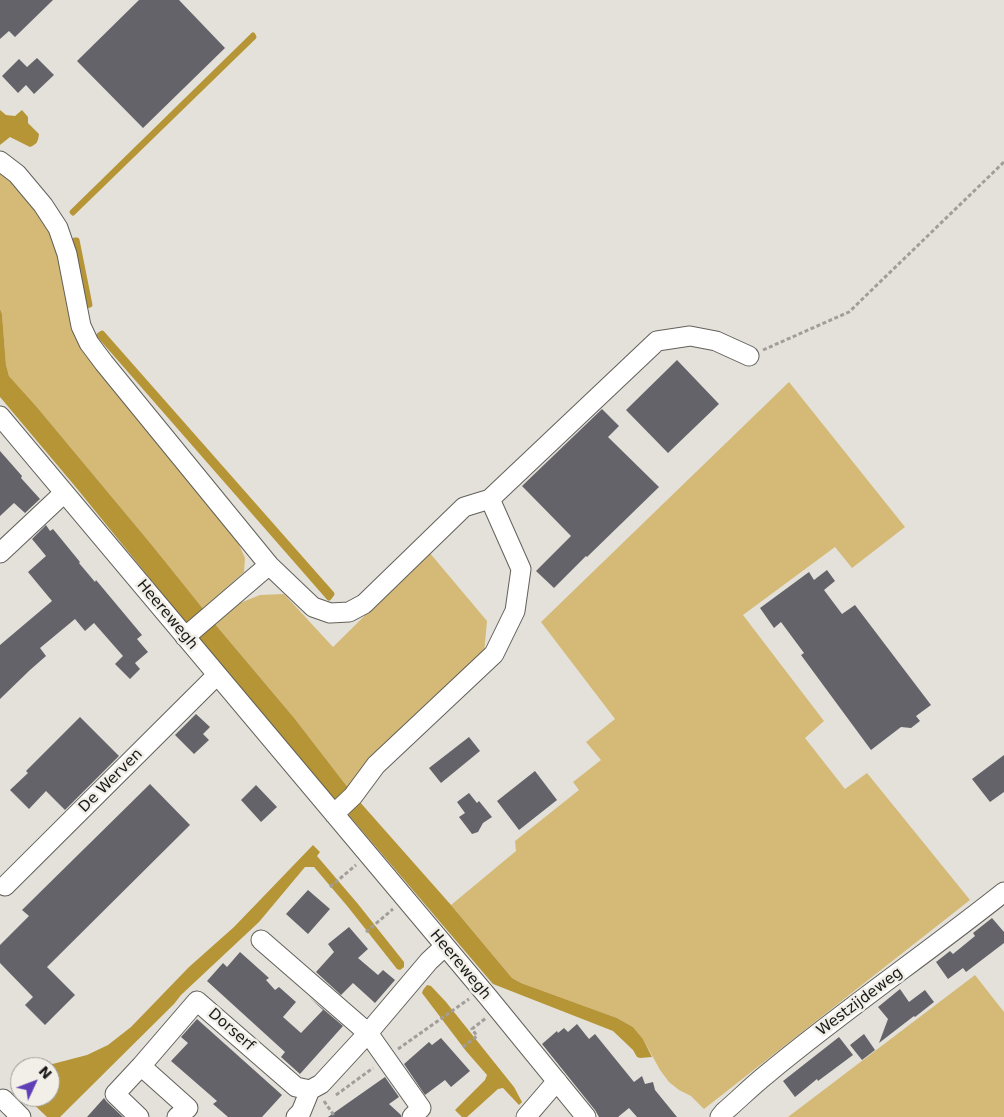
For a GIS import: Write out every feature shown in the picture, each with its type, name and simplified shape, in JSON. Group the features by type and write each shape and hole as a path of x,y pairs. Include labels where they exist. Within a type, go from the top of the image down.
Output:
{"street":[{"path":"0,161 17,174 44,205 58,228 67,254 81,326 89,343 269,565 313,608 330,614 349,612 364,604 464,507 490,499 656,341 690,336 716,340 749,356"},
{"name":"Heerewegh","path":"0,416 189,634 218,675 343,806 368,856 586,1117"},
{"path":"0,553 64,492"},
{"path":"343,806 376,766 494,654 515,611 521,569 490,499"},
{"path":"189,634 269,565"},
{"name":"De Werven","path":"5,886 218,675"},
{"name":"Westzijdeweg","path":"720,1117 766,1075 1004,892"},
{"path":"262,940 368,1033 421,1108 412,1117"},
{"path":"296,1117 301,1112 310,1090 321,1084 368,1033 429,961 444,947"},
{"name":"Dorserf","path":"139,1117 115,1094 197,1001 296,1088 310,1090"},
{"path":"141,1066 188,1108 177,1117"},
{"path":"526,1117 556,1081"},
{"path":"1,1097 21,1117"}],"path":[{"path":"749,356 850,312 1004,162"},
{"path":"330,887 368,856"},
{"path":"366,932 405,899"},
{"path":"437,1021 458,1007"},
{"path":"463,1047 477,1036 472,1029 497,1009"}],"shaded area":[{"path":"0,110 6,115 15,116 22,110 28,117 28,123 39,134 36,144 30,147 10,137 0,145"},
{"path":"0,171 9,177 49,229 56,245 72,328 82,351 237,540 245,558 244,572 202,609 151,544 9,376 6,365 0,309"},
{"path":"0,309 6,365 9,376 151,544 295,719 349,789 336,801 226,672 0,397"},
{"path":"789,382 905,527 852,568 835,547 743,615 824,721 805,738 845,789 867,773 970,900 704,1109 691,1096 669,1082 643,1039 633,1027 617,1018 512,978 451,905 516,851 515,841 579,790 573,782 601,760 586,742 615,719 541,622"},
{"path":"429,552 487,621 484,654 349,789 295,719 215,624 240,603 260,595 284,594 333,647"},
{"path":"359,801 451,905 512,978 617,1018 633,1027 643,1039 652,1057 637,1057 633,1050 613,1031 493,984 347,813"},
{"path":"313,845 320,852 317,856 404,962 404,967 400,970 397,969 314,867 305,867 259,922 181,995 60,1117 47,1117 36,1107 60,1107 60,1062 87,1055 108,1045 131,1027 189,967 234,927"},
{"path":"975,975 1004,1012 1004,1117 788,1117"},
{"path":"427,985 431,986 446,1002 514,1087 522,1102 519,1105 503,1088 498,1089 467,1117 462,1117 455,1110 485,1080 487,1075 466,1051 422,993"}],"building":[{"path":"0,0 53,0 15,37 9,31 0,39"},
{"path":"139,0 179,0 225,48 143,128 77,61"},
{"path":"37,58 54,75 34,94 26,85 18,93 2,76 19,59 27,67"},
{"path":"677,360 719,404 668,453 626,410"},
{"path":"602,409 619,426 608,437 659,487 554,588 536,571 571,536 522,486"},
{"path":"0,451 40,499 25,513 14,503 0,516"},
{"path":"46,525 50,531 53,529 79,563 95,582 96,580 142,635 137,639 148,652 135,663 140,669 130,679 115,664 123,656 94,623 85,631 75,619 40,648 46,656 0,699 0,645 52,601 28,572 46,556 32,539"},
{"path":"827,570 835,581 824,590 842,614 855,605 931,705 916,716 920,721 911,728 901,727 871,750 801,655 804,653 781,622 774,628 760,608 809,572 814,580"},
{"path":"196,714 210,727 203,734 209,740 194,754 175,735"},
{"path":"80,717 119,756 65,810 46,791 29,809 10,790 28,773 26,771"},
{"path":"469,737 480,751 441,783 429,768"},
{"path":"1004,755 1004,792 990,802 972,779"},
{"path":"535,771 557,800 519,830 497,801"},
{"path":"150,784 190,825 47,967 75,995 45,1025 25,1005 33,997 0,963 0,945 29,916 22,910"},
{"path":"256,785 277,807 261,822 241,800"},
{"path":"469,793 477,803 479,801 492,817 483,823 478,832 472,834 459,817 465,813 457,802"},
{"path":"308,890 330,909 308,934 286,914"},
{"path":"992,918 1004,932 1004,943 966,972 963,968 948,979 936,962 950,951 953,954 975,936 973,933"},
{"path":"349,927 368,949 358,958 378,975 383,970 395,980 375,1003 353,983 341,995 316,972 334,952 328,944"},
{"path":"240,952 269,978 266,980 275,990 279,987 296,1002 283,1017 301,1033 323,1010 309,997 343,1026 300,1074 281,1057 285,1052 207,981 223,963 227,967"},
{"path":"900,989 909,1002 925,990 934,1002 879,1043 888,1019 878,1007"},
{"path":"197,1019 282,1095 262,1117 228,1117 213,1104 217,1101 171,1061 188,1043 181,1037"},
{"path":"577,1024 589,1039 595,1034 634,1082 642,1076 645,1084 653,1082 655,1090 677,1117 637,1117 629,1108 618,1117 599,1117 542,1044 557,1031 558,1033 564,1028 568,1032"},
{"path":"864,1034 875,1050 862,1060 850,1045"},
{"path":"839,1037 853,1055 818,1081 817,1079 795,1097 783,1081"},
{"path":"441,1038 470,1071 451,1087 445,1080 425,1095 404,1064 429,1042 432,1045"},
{"path":"385,1077 399,1097 389,1104 401,1117 328,1117"},
{"path":"104,1098 107,1102 123,1117 87,1117"}],"waterway":[{"path":"253,35 254,37 72,212 253,35"},
{"path":"75,240 77,240 90,305 87,306 75,240"},
{"path":"102,333 332,594 329,598 99,335 102,333"}]}
